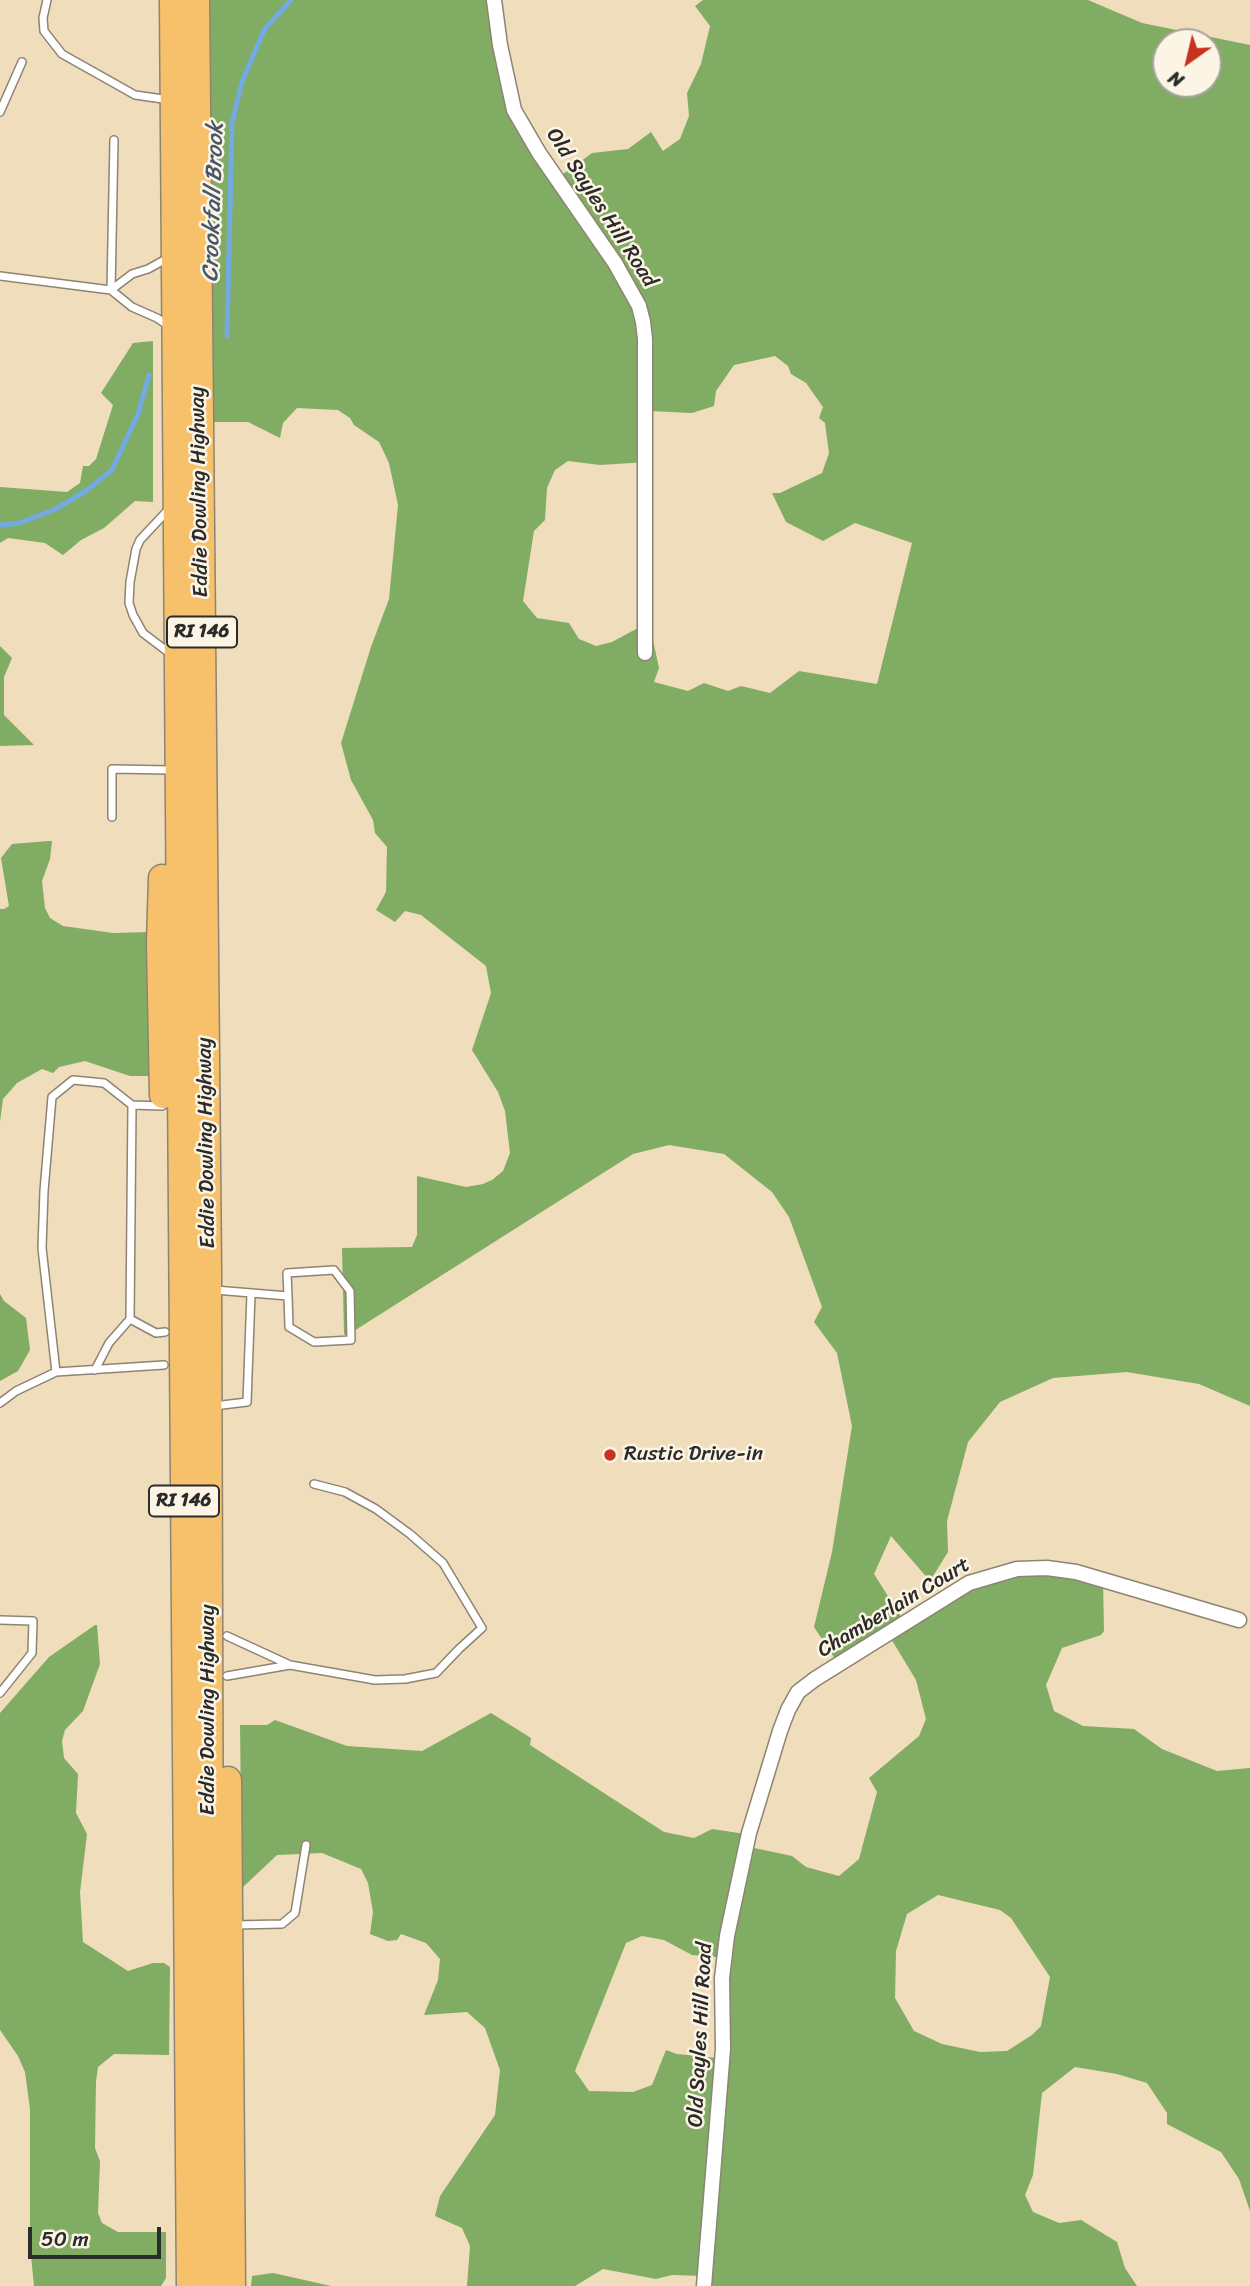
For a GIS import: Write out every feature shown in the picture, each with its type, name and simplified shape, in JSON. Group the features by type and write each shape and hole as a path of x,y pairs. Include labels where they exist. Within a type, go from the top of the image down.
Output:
{"highway":[{"name":"Eddie Dowling Highway","path":"173,0 190,2286"},
{"name":"Eddie Dowling Highway","path":"196,0 209,1277 211,2286"},
{"path":"173,2286 160,943 163,832 178,716"},
{"path":"209,1277 222,1405 227,1636 232,2286"}],"street":[{"name":"Old Sayles Hill Road","path":"494,0 500,45 514,110 620,272 639,306 643,322 645,653"},
{"name":"Chamberlain Court","path":"788,1710 799,1692 815,1679 969,1583 1017,1569 1047,1568 1076,1572 1239,1620"},
{"name":"Old Sayles Hill Road","path":"704,2286 723,2049 722,1978 727,1936 749,1833 788,1710"}],"lane":[{"path":"47,0 43,18 44,31 62,54 135,95 174,101"},
{"path":"0,111 22,62"},
{"path":"111,289 114,140"},
{"path":"111,289 132,274 176,254"},
{"path":"0,276 111,289 132,307 158,318 176,331"},
{"path":"176,505 159,518 140,540 132,565 129,603 132,615 143,633 177,659"},
{"path":"112,817 112,769 171,770"},
{"path":"56,1372 42,1248 52,1097 74,1080 104,1083 132,1105 163,1106"},
{"path":"95,1370 109,1343 130,1319 132,1105"},
{"path":"334,1270 350,1291 351,1340 314,1342 289,1327 288,1296 287,1273 334,1270"},
{"path":"209,1277 251,1294 288,1296"},
{"path":"222,1405 247,1402 251,1294"},
{"path":"130,1319 156,1333 165,1332"},
{"path":"0,1402 16,1391 56,1372 164,1365"},
{"path":"227,1636 290,1665 374,1680 405,1679 436,1673 482,1628 443,1563 410,1534 376,1509 345,1492 314,1484"},
{"path":"0,1620 33,1621 32,1653 0,1693"},
{"path":"227,1676 290,1665"},
{"path":"230,1925 282,1924 295,1913 306,1844"}],"green space":[{"path":"205,0 491,0 508,91 559,177 592,153 628,149 651,132 663,151 680,139 689,116 687,93 701,64 710,26 695,6 703,0 1088,0 1142,23 1167,28 1152,28 1152,98 1222,98 1222,39 1250,45 1250,1406 1199,1384 1127,1372 1053,1378 1000,1402 968,1442 947,1521 948,1552 930,1581 891,1536 874,1574 905,1623 961,1590 1024,1570 1103,1580 1104,1631 1101,1635 1062,1648 1046,1685 1054,1711 1083,1726 1134,1729 1162,1749 1217,1771 1250,1768 1250,2211 1239,2179 1221,2152 1167,2124 1167,2113 1147,2083 1117,2074 1075,2067 1042,2093 1033,2175 1025,2195 1033,2212 1059,2223 1081,2220 1117,2242 1125,2268 1137,2286 706,2286 703,2276 672,2275 656,2279 603,2269 575,2286 467,2286 470,2246 462,2228 435,2216 440,2196 495,2115 500,2070 485,2028 467,2012 424,2015 438,1980 440,1959 426,1943 401,1934 397,1940 388,1941 370,1934 373,1912 368,1883 361,1869 322,1853 277,1855 242,1888 240,1725 267,1725 275,1720 347,1746 422,1751 491,1713 531,1738 530,1745 664,1832 694,1838 712,1829 752,1835 754,1848 792,1856 806,1867 839,1876 859,1859 877,1792 869,1778 919,1736 926,1719 916,1680 890,1637 839,1665 814,1627 832,1552 852,1426 837,1353 814,1322 822,1307 789,1217 772,1192 724,1154 669,1145 633,1154 346,1336 344,1334 342,1248 412,1247 417,1235 417,1176 466,1187 483,1184 503,1171 510,1153 505,1111 498,1092 472,1050 491,993 486,966 421,915 405,911 395,922 376,910 386,892 387,847 375,833 373,820 351,780 341,743 389,599 398,505 389,463 379,442 338,410 297,408 283,423 280,438 248,422 205,422","holes":["775,356 788,366 791,374 806,383 823,407 819,418 825,423 829,453 822,473 780,493 772,493 786,522 823,541 855,523 912,543 877,684 799,671 770,693 741,686 728,691 704,683 688,691 654,682 659,668 649,622 612,642 596,646 579,639 569,623 537,618 523,601 534,531 545,520 547,488 555,470 568,461 600,465 647,462 650,411 692,413 714,406 716,391 734,365","938,1895 1000,1910 1011,1918 1050,1977 1041,2026 1007,2051 980,2052 942,2044 914,2031 895,1998 896,1951 907,1914","642,1936 664,1940 692,1955 728,1958 718,2058 677,2054 666,2050 652,2085 633,2092 589,2091 575,2071 626,1943"]},
{"path":"153,341 153,502 135,501 104,528 81,540 63,555 45,543 8,538 0,543 0,487 67,492 80,483 83,466 89,466 96,459 113,405 101,393 133,343"},
{"path":"0,646 12,658 4,677 4,715 34,745 0,746"},
{"path":"52,841 50,859 42,881 45,908 50,918 63,926 113,933 150,932 155,1076 130,1076 85,1061 59,1067 53,1073 42,1069 17,1083 3,1099 0,1122 0,909 9,906 1,858 12,844"},
{"path":"0,1294 4,1301 26,1318 30,1350 18,1371 0,1381"},
{"path":"95,1625 100,1664 83,1711 65,1730 62,1741 64,1758 78,1774 76,1813 87,1834 80,1892 83,1942 128,1971 153,1963 164,1963 170,1967 169,2055 114,2054 98,2067 95,2148 100,2161 98,2213 102,2223 118,2232 166,2232 166,2278 161,2286 34,2286 30,2245 30,2109 25,2072 18,2056 0,2030 0,1713 49,1657"},
{"path":"273,2273 331,2286 251,2286 252,2276"}],"waterway":[{"name":"Crookfall Brook","path":"227,336 232,123 242,82 264,30 291,0"},
{"name":"Crookfall Brook","path":"0,525 19,523 56,509 87,490 112,470 138,414 149,375"}],"place":[{"name":"Rustic Drive-in","path":"610,1455"}]}
